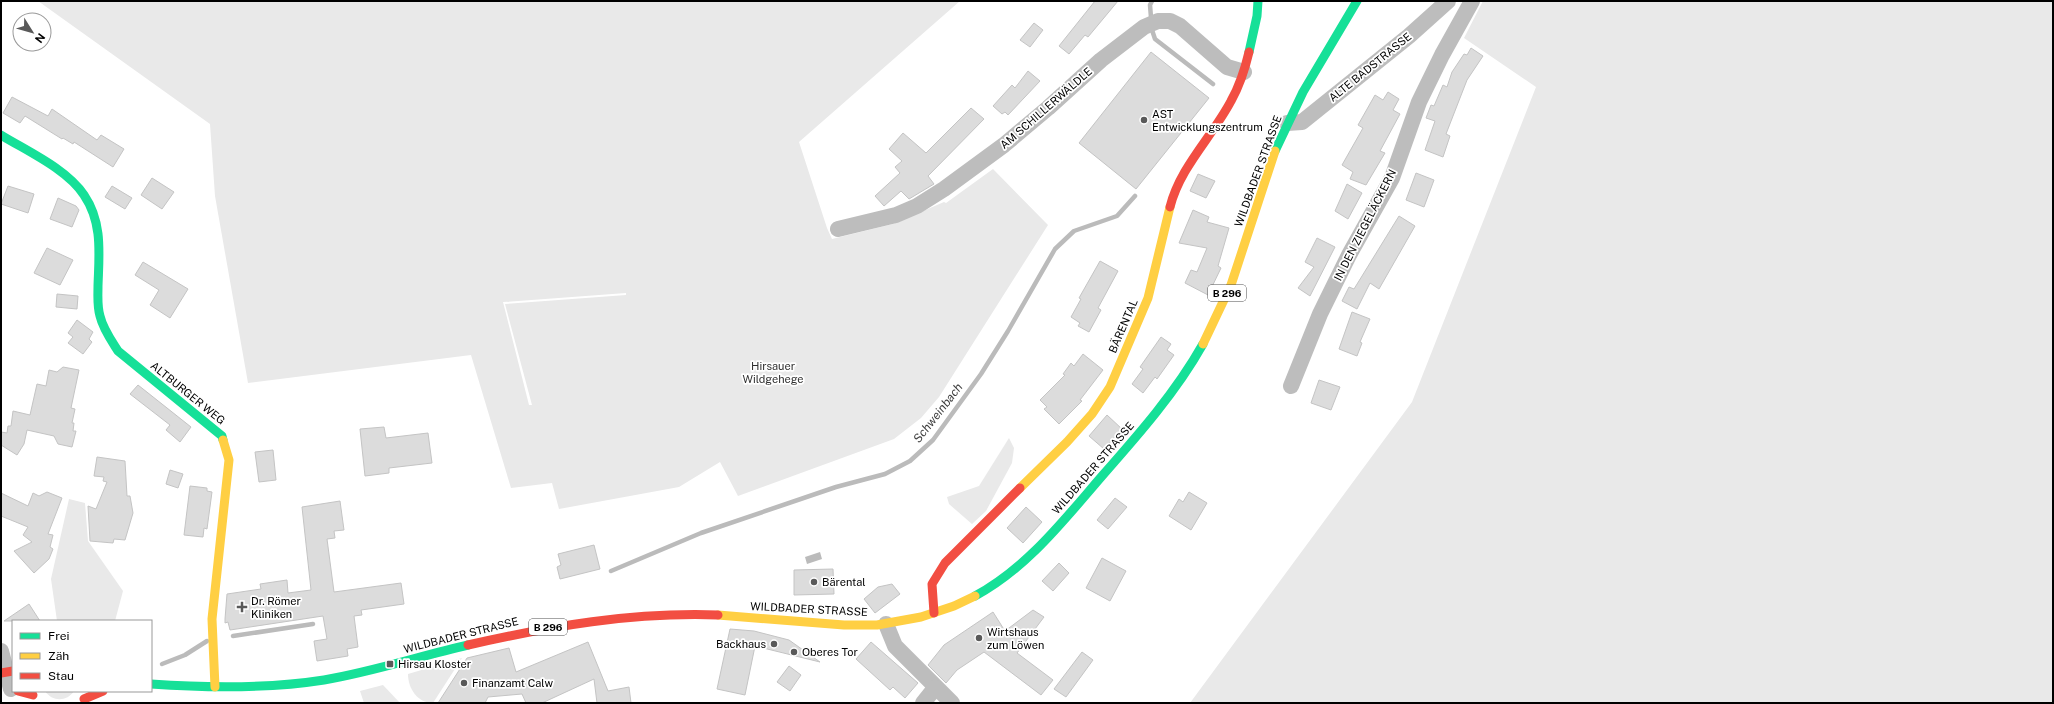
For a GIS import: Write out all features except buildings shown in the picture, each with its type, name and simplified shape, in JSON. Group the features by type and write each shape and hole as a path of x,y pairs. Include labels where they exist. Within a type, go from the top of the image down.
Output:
{"main road":[{"name":"BÄRENTAL","path":"934,613 932,584 945,563 1067,442 1092,414 1110,387 1148,298 1171,203 1183,174 1231,101 1244,72 1257,16 1258,1"},
{"name":"WILDBADER STRASSE","path":"152,684 215,687 273,686 324,679 508,635 616,618 690,616 765,618 854,626 886,624 908,621 934,613 963,602 995,584 1029,556 1066,519 1131,444 1172,392 1199,352 1221,309 1238,265 1260,196 1287,123 1326,51 1357,1"},
{"name":"ALTBURGER WEG","path":"1,135 67,176 84,194 94,212 100,236 101,250 98,300 100,316 118,351 222,436 229,460 212,619 215,687"},
{"path":"21,692 34,696"},
{"path":"84,698 100,692"}],"street":[{"name":"ALTE BADSTRASSE","path":"1287,123 1302,122 1410,36 1448,1"},
{"name":"IN DEN ZIEGELÄCKERN","path":"1291,386 1320,314 1349,255 1392,178 1419,102 1442,55 1472,1"},
{"name":"AM SCHILLERWÄLDLE","path":"838,229 896,215 917,206 944,189 1004,145 1101,60 1151,24 1170,22 1180,26 1227,67 1244,72"},
{"path":"886,624 895,646 935,688 952,703"},
{"path":"1,651 11,689"},
{"path":"923,703 935,688"}],"green space":[{"name":"Hirsauer Wildgehege","path":"38,1 960,1 799,142 827,228 832,239 893,224 944,202 946,203 993,169 1048,225 939,397 921,418 894,439 738,496 720,462 679,487 559,509 552,483 511,488 471,355 248,383 215,196 210,124","holes":["626,293 626,295 505,304 532,405 529,405 503,302"]},
{"path":"1483,1 2053,1 2053,703 1190,703 1412,402 1536,87 1464,38"},
{"path":"1009,438 1014,448 1012,463 986,511 972,524 949,504 947,497 979,486"},
{"path":"69,499 85,503 88,541 123,591 115,620 57,620 51,579"},
{"path":"462,658 433,703 422,700 414,694 408,679 408,674"},
{"path":"383,685 400,703 364,703 360,691"},
{"path":"46,692 73,692 64,699 55,699"}],"shaded area":[{"path":"820,552 822,559 807,564 805,557"}],"waterway":[{"name":"Schweinbach","path":"1152,1 1150,5 1152,30 1155,39 1213,84"},
{"name":"Schweinbach","path":"611,571 701,533 836,487 885,474 910,461 933,440 981,374 1008,331 1055,249 1074,231 1117,216 1135,196"},
{"name":"Schweinbach","path":"233,636 313,624"},
{"name":"Schweinbach","path":"162,664 185,655 207,641"}],"traffic: fast":[{"path":"1249,52 1257,16 1258,1"},
{"path":"1275,151 1303,92 1357,1"},
{"path":"1,135 46,161 68,177 84,195 90,206 97,228 98,239 99,312 105,330 118,351 222,436 223,440"},
{"path":"975,596 994,585 1011,572 1059,526 1130,444 1169,396 1203,344"},
{"path":"152,684 238,687 303,683 360,673 468,645"}],"traffic: slow":[{"path":"1203,344 1231,285 1275,151"},
{"path":"1020,488 1067,442 1092,414 1110,387 1148,298 1170,207"},
{"path":"215,687 212,619 229,460 223,440"},
{"path":"718,615 844,625 877,625 921,617 954,606 975,596"}],"traffic: jam":[{"path":"1170,207 1181,179 1234,95 1242,77 1249,52"},
{"path":"934,613 932,584 945,563 1020,488"},
{"path":"468,645 561,626 623,618 718,615"},
{"path":"1,673 12,671"},
{"path":"22,692 33,695"},
{"path":"84,699 101,692"}],"place":[{"name":"AST Entwicklungszentrum","path":"1144,120"},
{"name":"Bärental","path":"814,582"},
{"name":"Dr. Römer Kliniken","path":"242,607"},
{"name":"Wirtshaus zum Löwen","path":"979,638"},
{"name":"Backhaus","path":"774,644"},
{"name":"Oberes Tor","path":"794,652"},
{"name":"Hirsau Kloster","path":"390,664"},
{"name":"Finanzamt Calw","path":"464,683"}]}
